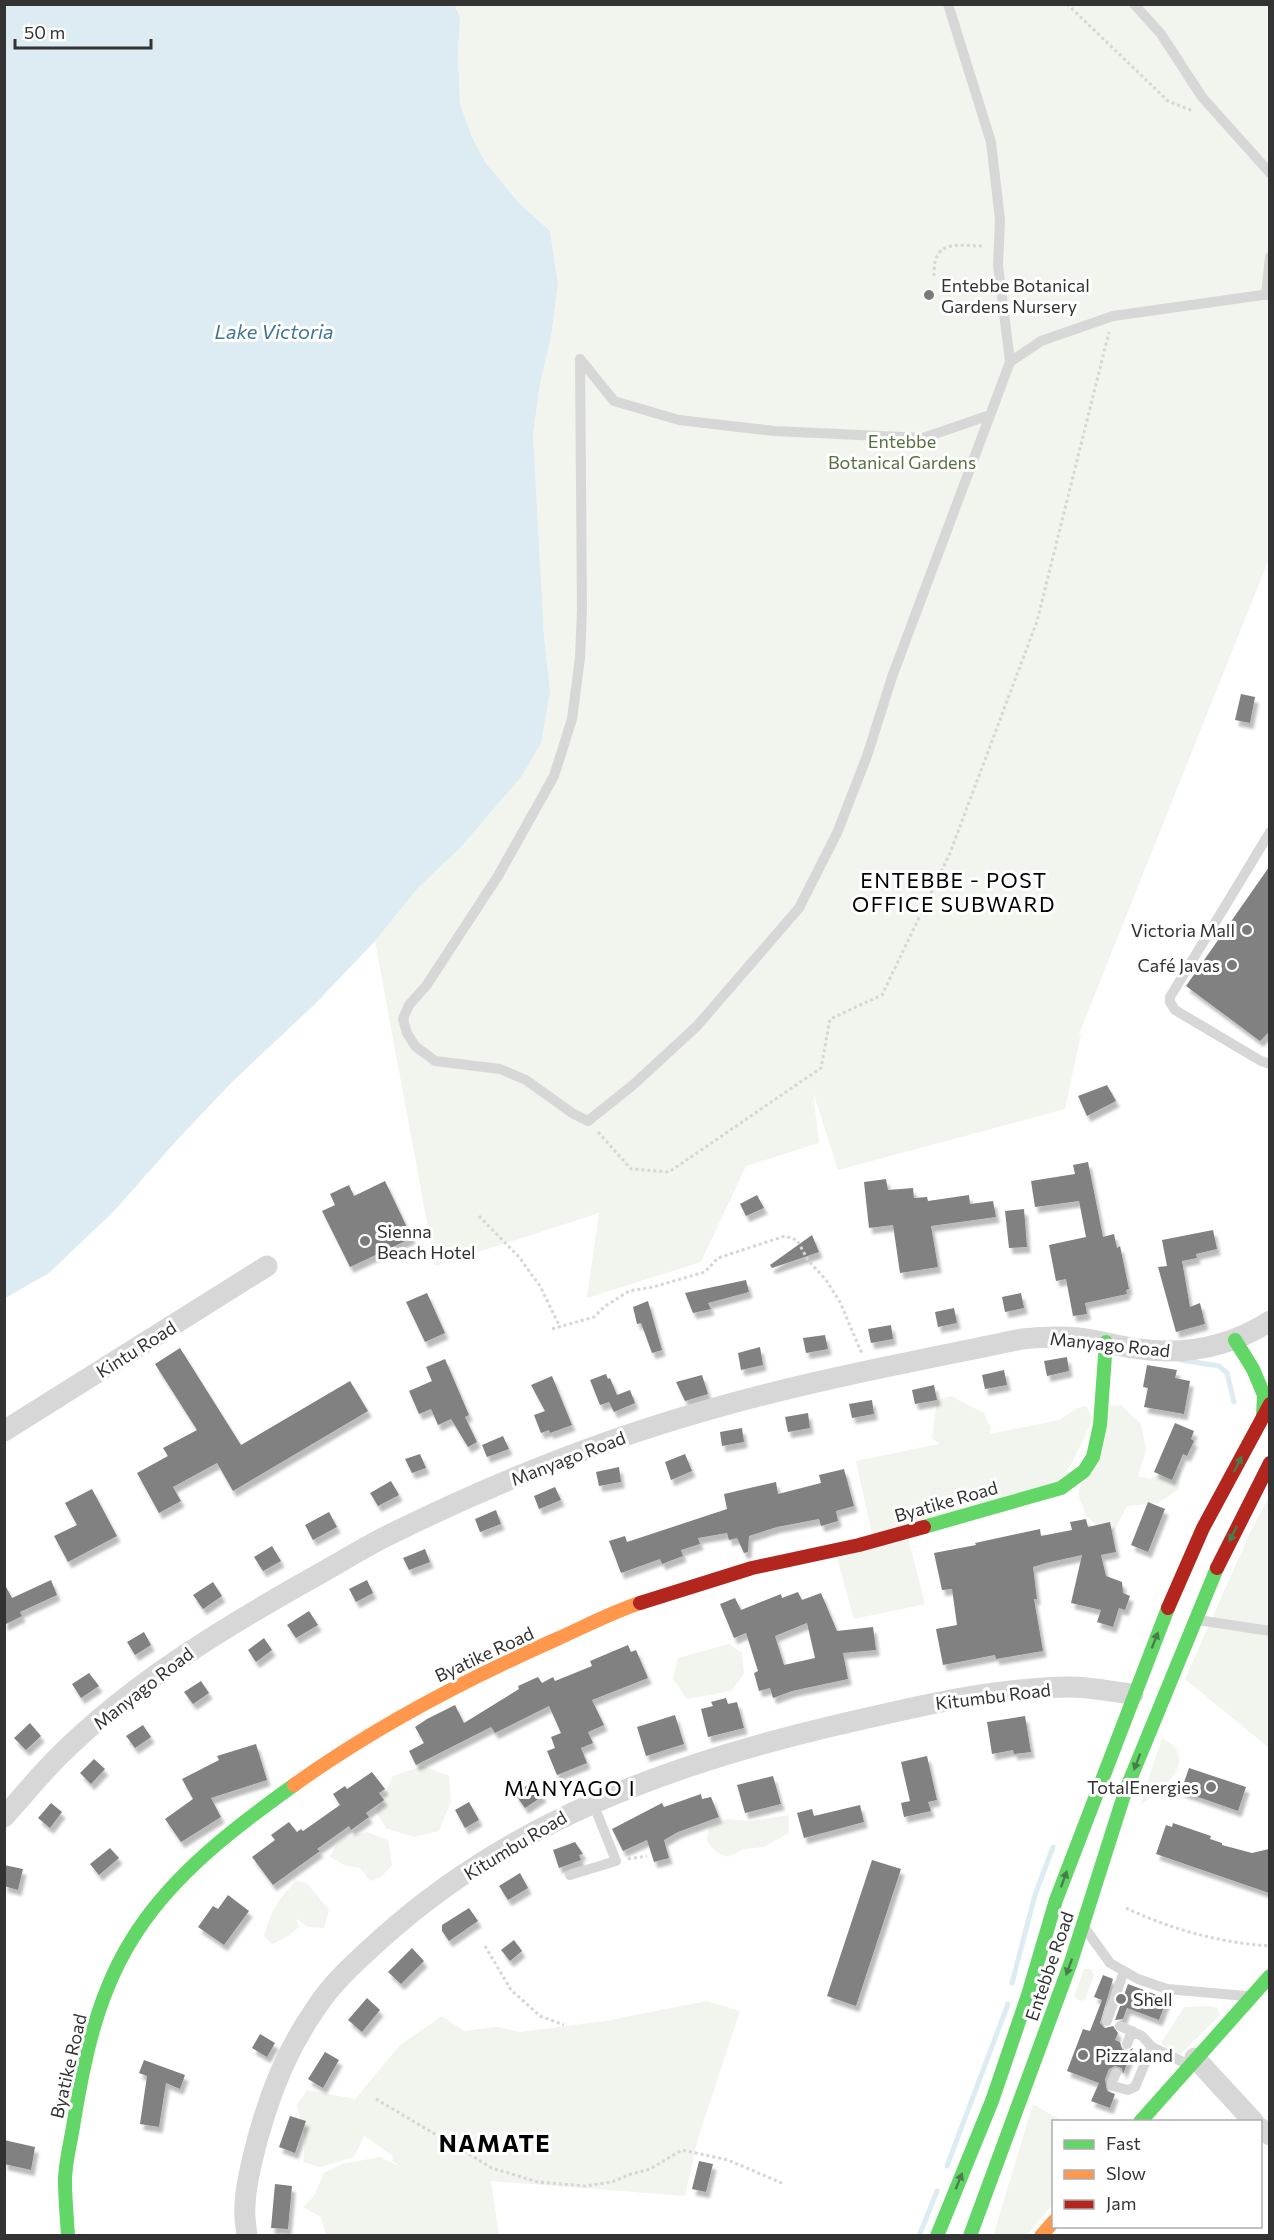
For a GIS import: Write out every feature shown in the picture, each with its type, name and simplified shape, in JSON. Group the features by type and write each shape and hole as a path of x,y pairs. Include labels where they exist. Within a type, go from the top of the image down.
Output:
{"main road":[{"name":"Byatike Road","path":"68,2235 65,2180 72,2130 91,2033 104,1996 123,1954 139,1928 202,1856 263,1807 326,1762 418,1705 485,1671 636,1604 752,1568 859,1545 1061,1488 1076,1479 1088,1466 1097,1444 1106,1342"},
{"path":"937,2235 992,2101 1028,1995 1056,1900 1160,1626 1203,1528 1266,1410 1264,1395 1253,1369 1231,1342"},
{"name":"Entebbe Road","path":"970,2235 1083,1924 1125,1792 1194,1620 1269,1463"},
{"path":"1141,2120 1269,1976"},
{"path":"1041,2235 1052,2222"}],"street":[{"name":"Kintu Road","path":"4,1431 267,1266"},
{"name":"Manyago Road","path":"4,1817 58,1757 115,1707 178,1659 241,1618 395,1532 525,1473 604,1442 707,1410 812,1383 1022,1339 1077,1338 1158,1351 1190,1351 1231,1342 1269,1321"},
{"name":"Kitumbu Road","path":"247,2235 244,2205 261,2127 273,2088 291,2048 316,2007 338,1979 418,1906 482,1863 537,1830 593,1803 733,1751 970,1695 1074,1687 1133,1694"},
{"path":"1192,2062 1253,2120"}],"lane":[{"path":"948,4 991,142 1000,220 998,265 1010,362 892,678 867,756 837,833 799,908 697,1026 633,1085 588,1121 572,1113 526,1080 500,1069 435,1061 416,1046 407,1033 403,1019 409,1005 426,986 498,876 554,776 572,718 580,658 582,609 580,359 614,401 679,420 774,431 923,438 990,415"},
{"path":"1134,4 1161,34 1202,97 1269,173"},
{"path":"1010,362 1041,341 1113,316 1268,294 1269,257"},
{"path":"1269,832 1170,997 1170,1002 1175,1010 1269,1064"},
{"path":"1194,1620 1269,1631"},
{"path":"570,1875 616,1861 593,1803"},
{"path":"1083,1924 1110,1963 1138,1979 1167,1989 1250,1996"},
{"path":"1107,2021 1124,1971"},
{"path":"1120,2026 1142,2036 1152,2047 1192,2062"},
{"path":"1127,2044 1132,2031"},
{"path":"1116,2073 1112,2082 1113,2086 1128,2090 1135,2087 1152,2047"}],"path":[{"path":"1067,4 1168,101 1197,112"},
{"path":"934,276 934,262 941,249 947,246 998,246"},
{"path":"588,1121 631,1169 669,1172 821,1068 830,1018 882,995 950,853 1037,621 1113,316"},
{"path":"479,1215 519,1257 540,1286 560,1327"},
{"path":"552,1329 594,1317 604,1307 629,1291 653,1287 705,1272 718,1258 785,1236 797,1240 808,1260 826,1280 869,1371"},
{"path":"1126,1908 1165,1925 1247,1945 1269,1947"},
{"path":"485,1946 511,1990 540,2016 564,2025"},
{"path":"376,2099 492,2168 538,2182 585,2186 612,2182 650,2169 682,2150 728,2160 784,2184"}],"green space":[{"name":"Entebbe Botanical Gardens","path":"455,5 1269,5 1269,559 1079,1034 1081,1034 1065,1109 838,1170 813,1092 819,1143 746,1166 701,1262 587,1298 599,1213 435,1266 375,941 418,888 461,847 522,776 550,691 544,636 533,434 540,384 551,337 558,284 550,231 519,203 485,162 471,135 460,104 457,8"},
{"path":"951,1396 984,1413 991,1428 989,1434 1060,1420 1077,1408 1086,1406 1093,1419 1073,1461 1060,1481 872,1535 856,1461 939,1444 932,1438 937,1400"},
{"path":"1121,1405 1141,1424 1146,1450 1138,1476 1150,1479 1173,1466 1181,1470 1179,1489 1158,1503 1127,1506 1109,1537 1086,1516 1078,1494 1106,1406"},
{"path":"1269,1497 1269,1748 1185,1679 1253,1526"},
{"path":"908,1538 925,1604 854,1619 837,1558"},
{"path":"729,1644 742,1653 744,1674 731,1691 687,1699 673,1679 678,1658"},
{"path":"1162,1738 1174,1746 1179,1755 1179,1763 1170,1780 1140,1805"},
{"path":"423,1766 449,1776 451,1801 439,1831 414,1837 386,1828 376,1812 393,1776"},
{"path":"789,1815 789,1833 764,1847 744,1849 728,1857 716,1852 707,1841 709,1828 726,1819 751,1821"},
{"path":"367,1832 388,1840 392,1865 381,1877 370,1881 360,1868 344,1865 330,1857 336,1845 344,1839"},
{"path":"296,1881 307,1883 329,1910 324,1928 308,1927 296,1919 299,1927 287,1937 272,1944 264,1936 270,1919 280,1900"},
{"path":"1084,1969 1091,1969 1094,1975 1085,2000 1080,2001 1074,1997"},
{"path":"707,2001 740,2011 698,2138 685,2196 491,2181 499,2235 326,2235 321,2217 303,2207 314,2196 324,2173 342,2164 380,2157 401,2167 392,2161 393,2156 364,2136 354,2157 320,2167 303,2162 305,2140 297,2105 307,2090 355,2099 400,2045 442,2016 464,2031 497,2027 520,2032 605,2021"},
{"path":"1184,2007 1217,2008 1220,2015 1180,2055 1171,2053 1161,2043"},
{"path":"1033,2104 1060,2120 1052,2120 1052,2205 1027,2235 993,2236"}],"water":[{"name":"Lake Victoria","path":"5,4 455,5 460,19 458,49 460,104 471,135 485,162 519,203 550,231 558,284 551,337 540,384 533,434 544,636 550,691 541,743 522,776 461,847 418,888 375,941 315,1004 232,1082 114,1211 49,1273 5,1298"}],"building":[{"path":"1241,694 1255,697 1250,723 1235,720"},
{"name":"Victoria Mall","path":"1269,867 1269,1032 1260,1041 1186,986"},
{"path":"1107,1085 1116,1101 1087,1116 1078,1096"},
{"path":"1088,1162 1103,1237 1114,1234 1117,1248 1120,1246 1129,1289 1126,1290 1127,1294 1085,1303 1087,1314 1073,1316 1066,1279 1056,1281 1049,1245 1086,1237 1079,1201 1035,1207 1031,1181 1075,1174 1073,1165"},
{"path":"886,1179 888,1190 913,1188 914,1198 927,1197 928,1201 969,1195 970,1204 993,1201 996,1217 931,1226 938,1267 900,1273 893,1225 869,1228 864,1182"},
{"path":"385,1181 412,1238 350,1267 322,1211 335,1205 330,1194 349,1185 354,1196"},
{"path":"757,1195 764,1208 746,1216 740,1204"},
{"path":"1024,1209 1027,1247 1009,1248 1005,1211"},
{"path":"1213,1230 1217,1249 1196,1254 1197,1258 1182,1261 1190,1307 1200,1303 1205,1324 1176,1332 1158,1267 1167,1266 1162,1240"},
{"path":"812,1235 819,1252 772,1268 770,1265"},
{"path":"746,1280 749,1292 708,1303 711,1309 693,1313 685,1293"},
{"path":"427,1293 445,1333 425,1342 406,1302"},
{"path":"1021,1293 1024,1308 1005,1312 1002,1297"},
{"path":"648,1301 662,1350 652,1353 641,1323 637,1324 633,1307"},
{"path":"954,1308 957,1323 938,1327 935,1312"},
{"path":"891,1325 893,1339 871,1343 868,1329"},
{"path":"825,1335 828,1349 806,1353 803,1338"},
{"path":"760,1347 763,1365 741,1370 738,1353"},
{"path":"180,1348 241,1445 350,1381 368,1411 233,1491 217,1463 173,1487 181,1501 159,1513 137,1473 168,1456 163,1448 197,1430 155,1364"},
{"path":"1067,1357 1069,1371 1047,1376 1044,1361"},
{"path":"445,1359 469,1415 465,1417 477,1442 468,1447 451,1419 438,1425 431,1409 419,1414 409,1391 432,1381 426,1367"},
{"path":"1147,1365 1177,1370 1175,1378 1190,1381 1184,1414 1144,1407 1148,1388 1143,1387"},
{"path":"1004,1370 1007,1385 985,1389 982,1375"},
{"path":"606,1374 617,1395 630,1390 635,1403 614,1412 609,1402 600,1405 590,1380"},
{"path":"702,1375 708,1394 685,1401 676,1382"},
{"path":"552,1376 572,1425 550,1433 549,1430 541,1433 534,1415 545,1411 531,1385"},
{"path":"934,1385 937,1400 915,1404 912,1390"},
{"path":"872,1400 874,1414 852,1418 849,1404"},
{"path":"808,1413 810,1428 788,1432 785,1417"},
{"path":"1175,1423 1194,1431 1191,1439 1194,1441 1187,1456 1183,1454 1172,1480 1154,1472"},
{"path":"742,1428 744,1442 722,1446 720,1432"},
{"path":"503,1436 509,1449 487,1457 482,1445"},
{"path":"420,1454 426,1468 412,1473 405,1459"},
{"path":"685,1454 692,1471 671,1480 665,1462"},
{"path":"619,1467 621,1482 599,1486 596,1472"},
{"path":"844,1469 854,1506 836,1511 838,1521 821,1526 819,1519 777,1527 749,1536 748,1552 744,1553 737,1538 729,1540 727,1533 698,1538 700,1544 681,1550 683,1556 662,1564 660,1559 621,1573 609,1541 625,1536 627,1542 727,1509 724,1494 776,1482 778,1494 821,1483 819,1475"},
{"path":"391,1481 399,1495 378,1506 370,1493"},
{"path":"555,1487 561,1500 539,1509 534,1496"},
{"path":"92,1489 117,1536 68,1562 54,1536 77,1525 65,1503"},
{"path":"1148,1502 1165,1509 1148,1552 1131,1545"},
{"path":"496,1510 501,1524 480,1532 475,1519"},
{"path":"329,1512 337,1527 313,1540 305,1525"},
{"path":"1086,1519 1088,1527 1110,1522 1116,1552 1101,1555 1106,1576 1122,1582 1123,1593 1130,1596 1125,1610 1119,1608 1113,1627 1097,1622 1101,1610 1071,1603 1082,1555 1046,1563 1033,1567 1037,1599 1034,1599 1043,1651 996,1659 995,1655 943,1665 936,1629 957,1625 952,1589 942,1590 934,1553 1040,1529 1041,1536 1072,1530 1070,1522"},
{"path":"272,1546 281,1561 263,1571 254,1557"},
{"path":"425,1549 430,1562 409,1570 403,1558"},
{"path":"51,1580 57,1595 20,1612 22,1616 4,1625 4,1583 12,1598"},
{"path":"367,1580 373,1593 356,1602 349,1589"},
{"path":"213,1582 222,1596 203,1609 193,1595"},
{"path":"798,1592 802,1600 821,1593 837,1631 873,1627 876,1650 843,1653 848,1679 792,1691 773,1698 770,1688 759,1691 754,1673 758,1671 746,1633 734,1638 720,1604 735,1598 741,1610 781,1594 782,1598","holes":["807,1623 815,1658 784,1665 775,1636"]},
{"path":"309,1611 318,1625 296,1638 287,1625"},
{"path":"144,1632 151,1645 135,1655 127,1642"},
{"path":"264,1638 272,1650 256,1662 248,1650"},
{"path":"628,1645 631,1652 636,1650 648,1678 592,1700 604,1725 588,1732 593,1743 581,1748 587,1763 557,1775 547,1751 555,1748 551,1737 561,1733 549,1706 495,1733 491,1727 416,1765 409,1751 424,1743 415,1727 427,1719 455,1705 464,1723 519,1689 518,1686 538,1677 542,1683 553,1677 555,1681 592,1666 590,1661"},
{"path":"89,1673 99,1686 81,1698 72,1684"},
{"path":"201,1681 209,1693 193,1704 184,1692"},
{"path":"726,1698 728,1704 737,1702 744,1728 708,1737 701,1709 713,1706 711,1702"},
{"path":"675,1715 684,1744 646,1756 637,1727"},
{"path":"1025,1716 1031,1752 1014,1754 1013,1750 992,1754 987,1722"},
{"path":"30,1723 41,1736 26,1750 14,1738"},
{"path":"143,1725 151,1737 135,1748 126,1736"},
{"path":"256,1744 267,1780 211,1798 221,1817 181,1842 165,1819 193,1799 182,1779 219,1760 217,1756"},
{"path":"927,1756 937,1800 928,1802 931,1811 904,1817 901,1803 910,1801 901,1762"},
{"path":"94,1759 105,1769 91,1784 80,1773"},
{"path":"1189,1768 1246,1787 1238,1811 1181,1791"},
{"path":"372,1772 385,1789 379,1793 384,1800 366,1813 369,1817 351,1830 349,1826 317,1849 320,1851 273,1885 252,1857 275,1840 271,1835 289,1822 297,1832 301,1829 303,1831 340,1805 333,1794 345,1786 347,1789"},
{"path":"773,1776 781,1804 745,1813 737,1785"},
{"path":"533,1781 543,1796 525,1808 515,1794"},
{"path":"701,1794 702,1799 711,1797 719,1817 678,1832 664,1840 669,1858 654,1862 647,1840 623,1851 612,1829 662,1803 664,1807"},
{"path":"469,1802 479,1820 465,1828 455,1810"},
{"path":"51,1803 62,1812 50,1828 38,1818"},
{"path":"860,1805 864,1822 804,1838 797,1813 812,1809 814,1816"},
{"path":"1173,1823 1211,1836 1210,1839 1222,1845 1252,1853 1269,1849 1269,1893 1156,1854 1166,1825 1172,1827"},
{"path":"575,1842 583,1854 579,1855 581,1860 559,1868 553,1850"},
{"path":"110,1848 119,1858 99,1875 90,1864"},
{"path":"872,1860 901,1869 856,2006 827,1996"},
{"path":"4,1865 23,1869 18,1890 4,1886"},
{"path":"520,1873 528,1888 508,1900 499,1886"},
{"path":"228,1895 249,1911 224,1945 198,1927 213,1906 218,1909"},
{"path":"469,1908 478,1921 449,1941 442,1931 442,1925"},
{"path":"514,1940 522,1951 510,1961 501,1950"},
{"path":"412,1948 424,1961 401,1984 388,1972"},
{"path":"1103,1975 1113,1979 1100,2023 1105,2028 1113,2026 1118,2033 1115,2040 1120,2042 1122,2049 1128,2051 1133,2048 1123,2074 1122,2068 1115,2066 1109,2069 1105,2079 1107,2091 1115,2094 1110,2108 1091,2101 1099,2083 1067,2071 1083,2029 1090,2031 1102,2000 1094,1997"},
{"path":"1128,1984 1167,1999 1159,2020 1127,2008 1123,2019 1115,2020"},
{"path":"367,1998 380,2010 362,2032 348,2020"},
{"path":"260,2034 275,2043 267,2057 252,2048"},
{"path":"325,2052 339,2060 323,2088 308,2079"},
{"path":"144,2060 185,2075 180,2089 166,2083 159,2127 140,2124 147,2076 139,2073"},
{"path":"290,2116 306,2121 295,2153 279,2147"},
{"path":"4,2140 35,2147 31,2170 4,2164"},
{"path":"699,2161 713,2164 706,2192 692,2189"},
{"path":"275,2184 292,2186 288,2229 271,2228"}],"waterway":[{"path":"1181,1360 1219,1366 1227,1373 1234,1402"},
{"path":"1012,1983 1035,1895 1053,1847"},
{"path":"947,2166 1008,2004"},
{"path":"919,2236 937,2191"}],"traffic: fast":[{"path":"1235,1340 1253,1369 1264,1395 1263,1416"},
{"path":"924,1527 1061,1488 1084,1471 1093,1457 1100,1425 1106,1342"},
{"path":"970,2236 1071,1962 1125,1792 1217,1568"},
{"path":"937,2236 992,2101 1028,1995 1056,1900 1168,1608"},
{"path":"68,2236 65,2175 82,2075 103,2000 124,1953 154,1909 189,1869 230,1833 294,1785"},
{"path":"1142,2120 1270,1976"}],"traffic: slow":[{"path":"294,1785 325,1763 421,1705 522,1655 640,1603"},
{"path":"1041,2236 1052,2223"}],"traffic: jam":[{"path":"1168,1608 1203,1528 1270,1404"},
{"path":"1217,1568 1270,1463"},
{"path":"640,1603 752,1568 859,1545 924,1527"}],"place":[{"name":"Entebbe Botanical Gardens Nursery","path":"929,295"},
{"name":"Victoria Mall","path":"1247,930"},
{"name":"Café Javas","path":"1232,965"},
{"name":"Sienna Beach Hotel","path":"365,1241"},
{"name":"TotalEnergies","path":"1211,1787"},
{"name":"Shell","path":"1121,1999"},
{"name":"Pizzaland","path":"1083,2055"}],"district":[{"name":"ENTEBBE - POST OFFICE SUBWARD","path":"954,891"},
{"name":"MANYAGO I","path":"570,1787"},
{"name":"NAMATE","path":"495,2142"}]}
